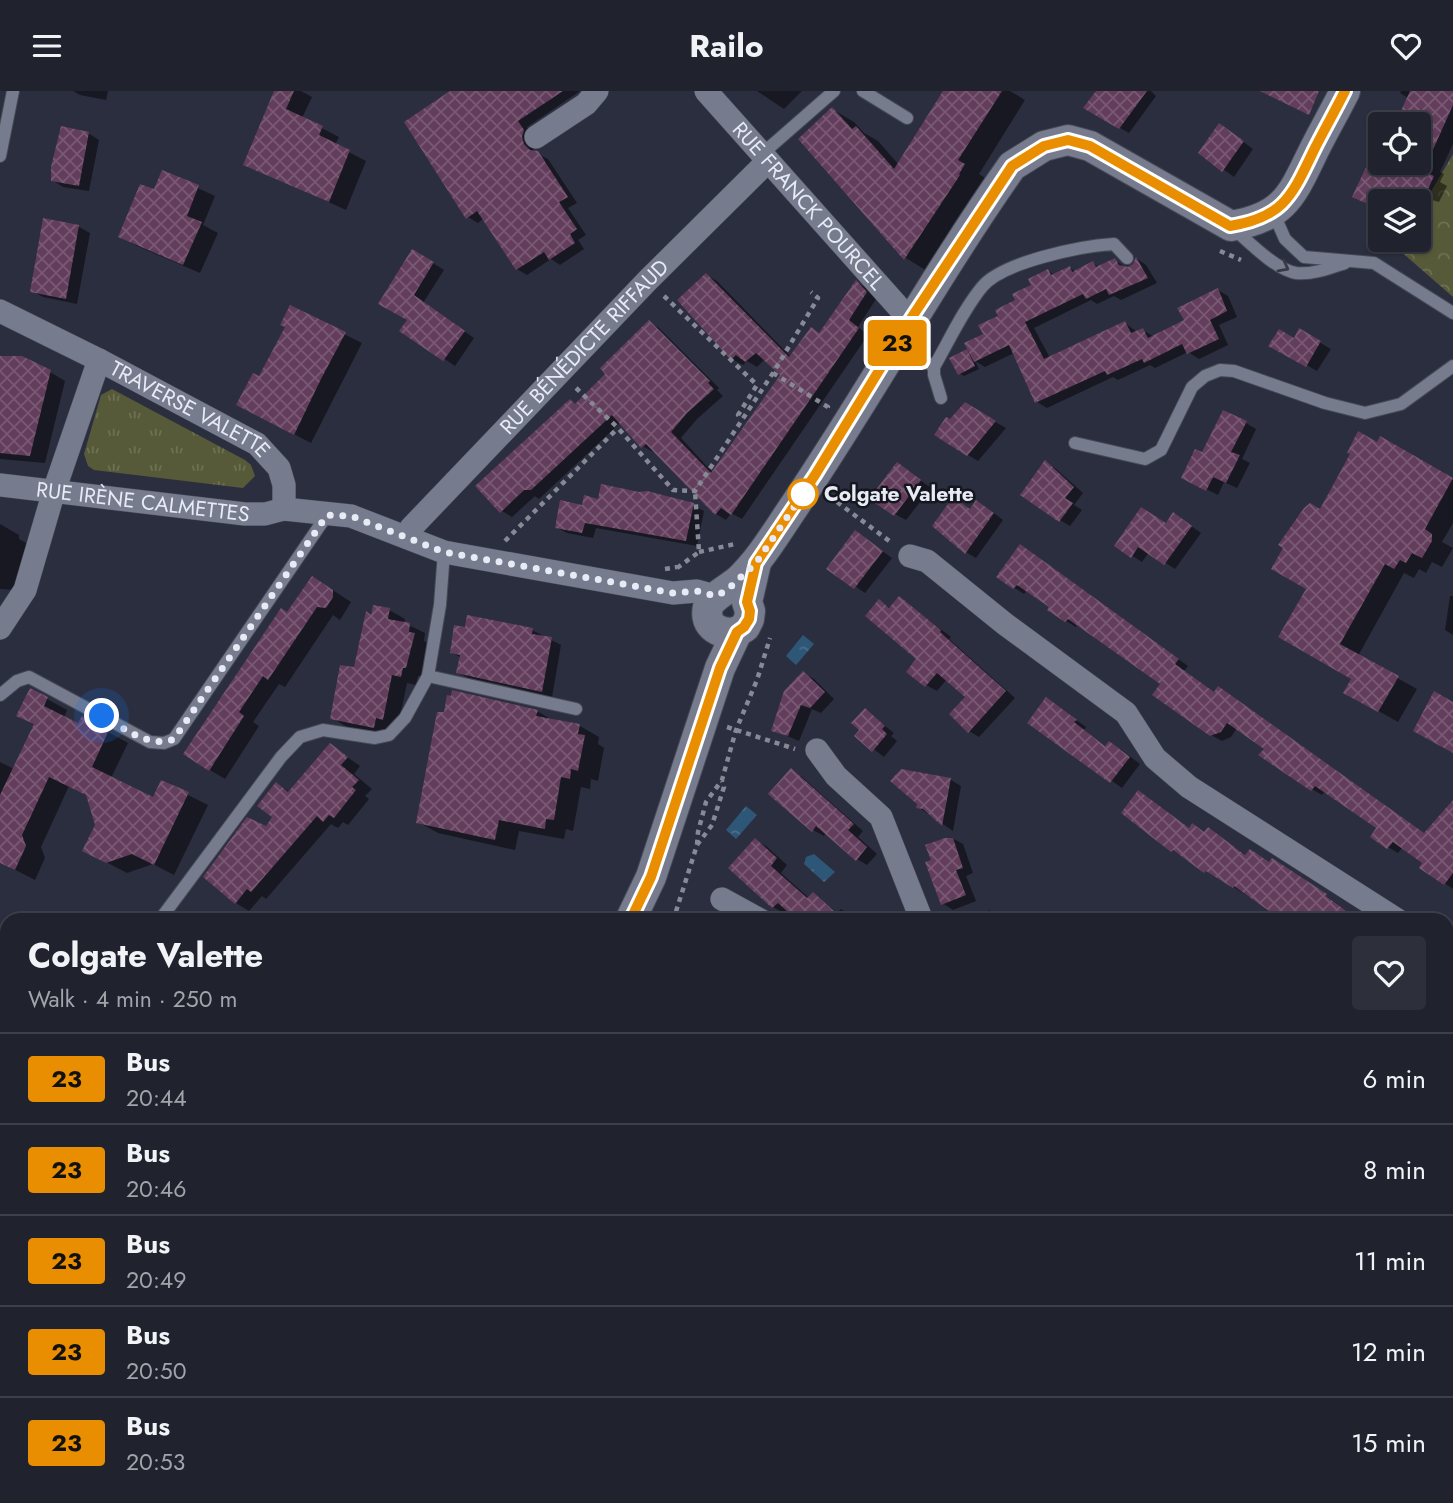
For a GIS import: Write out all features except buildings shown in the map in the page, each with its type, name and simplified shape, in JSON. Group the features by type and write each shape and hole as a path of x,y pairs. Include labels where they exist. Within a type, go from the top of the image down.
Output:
{"street":[{"path":"536,137 586,104 597,91"},
{"name":"RUE FRANCK POURCEL","path":"706,91 765,157 904,331"},
{"path":"634,913 651,877 720,668 725,612 749,553 803,494 904,331 1012,166 1044,146 1068,140 1090,146 1230,226 1255,222 1273,212 1292,194 1345,91"},
{"name":"RUE BÉNÉDICTE RIFFAUD","path":"406,537 411,527 528,403 765,157"},
{"name":"TRAVERSE VALETTE","path":"0,311 257,444 279,468 284,485 284,509"},
{"path":"0,628 25,590 54,492 99,360"},
{"name":"RUE IRÈNE CALMETTES","path":"0,485 245,513 265,514 284,509"},
{"path":"284,509 351,516 444,552 673,593 697,591 725,612"},
{"path":"910,555 927,561 1005,624 1126,712 1155,758 1189,787 1386,913"},
{"path":"817,750 836,776 881,817 919,913"},
{"path":"722,899 747,913"}],"lane":[{"path":"0,156 13,91"},
{"path":"765,157 834,91"},
{"path":"863,91 886,97 907,118"},
{"path":"1273,212 1285,239 1304,257 1374,263 1453,313"},
{"path":"1230,226 1266,258 1295,273 1322,270 1349,262"},
{"path":"941,398 933,375 934,366 982,287 995,274 1040,258 1092,246 1114,244 1127,258"},
{"path":"904,331 934,366"},
{"path":"1075,443 1145,459 1161,450 1192,387 1205,376 1220,370 1234,371 1325,403 1365,413 1401,404 1453,367"},
{"path":"0,695 17,681 29,677 150,742 164,743 174,739 327,515"},
{"path":"165,913 281,757 300,737 323,730 375,738 389,735 405,718 428,676 440,605 444,552"},
{"path":"428,676 576,709"}],"path":[{"path":"699,552 695,491 773,373 818,298 811,292"},
{"path":"662,293 757,386 738,415 742,419"},
{"path":"773,373 828,407 821,419"},
{"path":"573,384 618,428 673,490 695,491"},
{"path":"504,542 618,428"},
{"path":"825,493 910,555"},
{"path":"673,593 677,567 699,552 749,553"},
{"path":"676,913 697,845 706,802 722,780 736,730 757,680 770,639 769,627"},
{"path":"720,725 795,749 817,750"},
{"path":"697,845 712,825 724,787 722,780"}],"green space":[{"path":"1453,154 1453,297 1401,252 1431,252 1431,192"},
{"path":"112,389 245,460 251,465 255,476 243,488 94,470 88,466 84,454 101,395"}],"water":[{"path":"803,635 814,644 796,665 786,656"},
{"path":"746,806 757,815 736,839 726,830"},
{"path":"814,854 835,872 824,882 804,864 806,857"}],"bus line":[{"name":"23","path":"634,913 651,877 720,668 737,632 749,619 747,602 756,563 815,475 910,320 1012,166 1033,151 1068,140 1090,146 1230,226 1255,222 1273,212 1292,194 1345,91"}],"place":[{"name":"Colgate Valette","path":"803,494"}],"route":[{"path":"102,716 150,742 164,743 174,739 327,515 351,516 444,552 673,593 697,591 715,596 726,591 756,563 803,494"}]}
